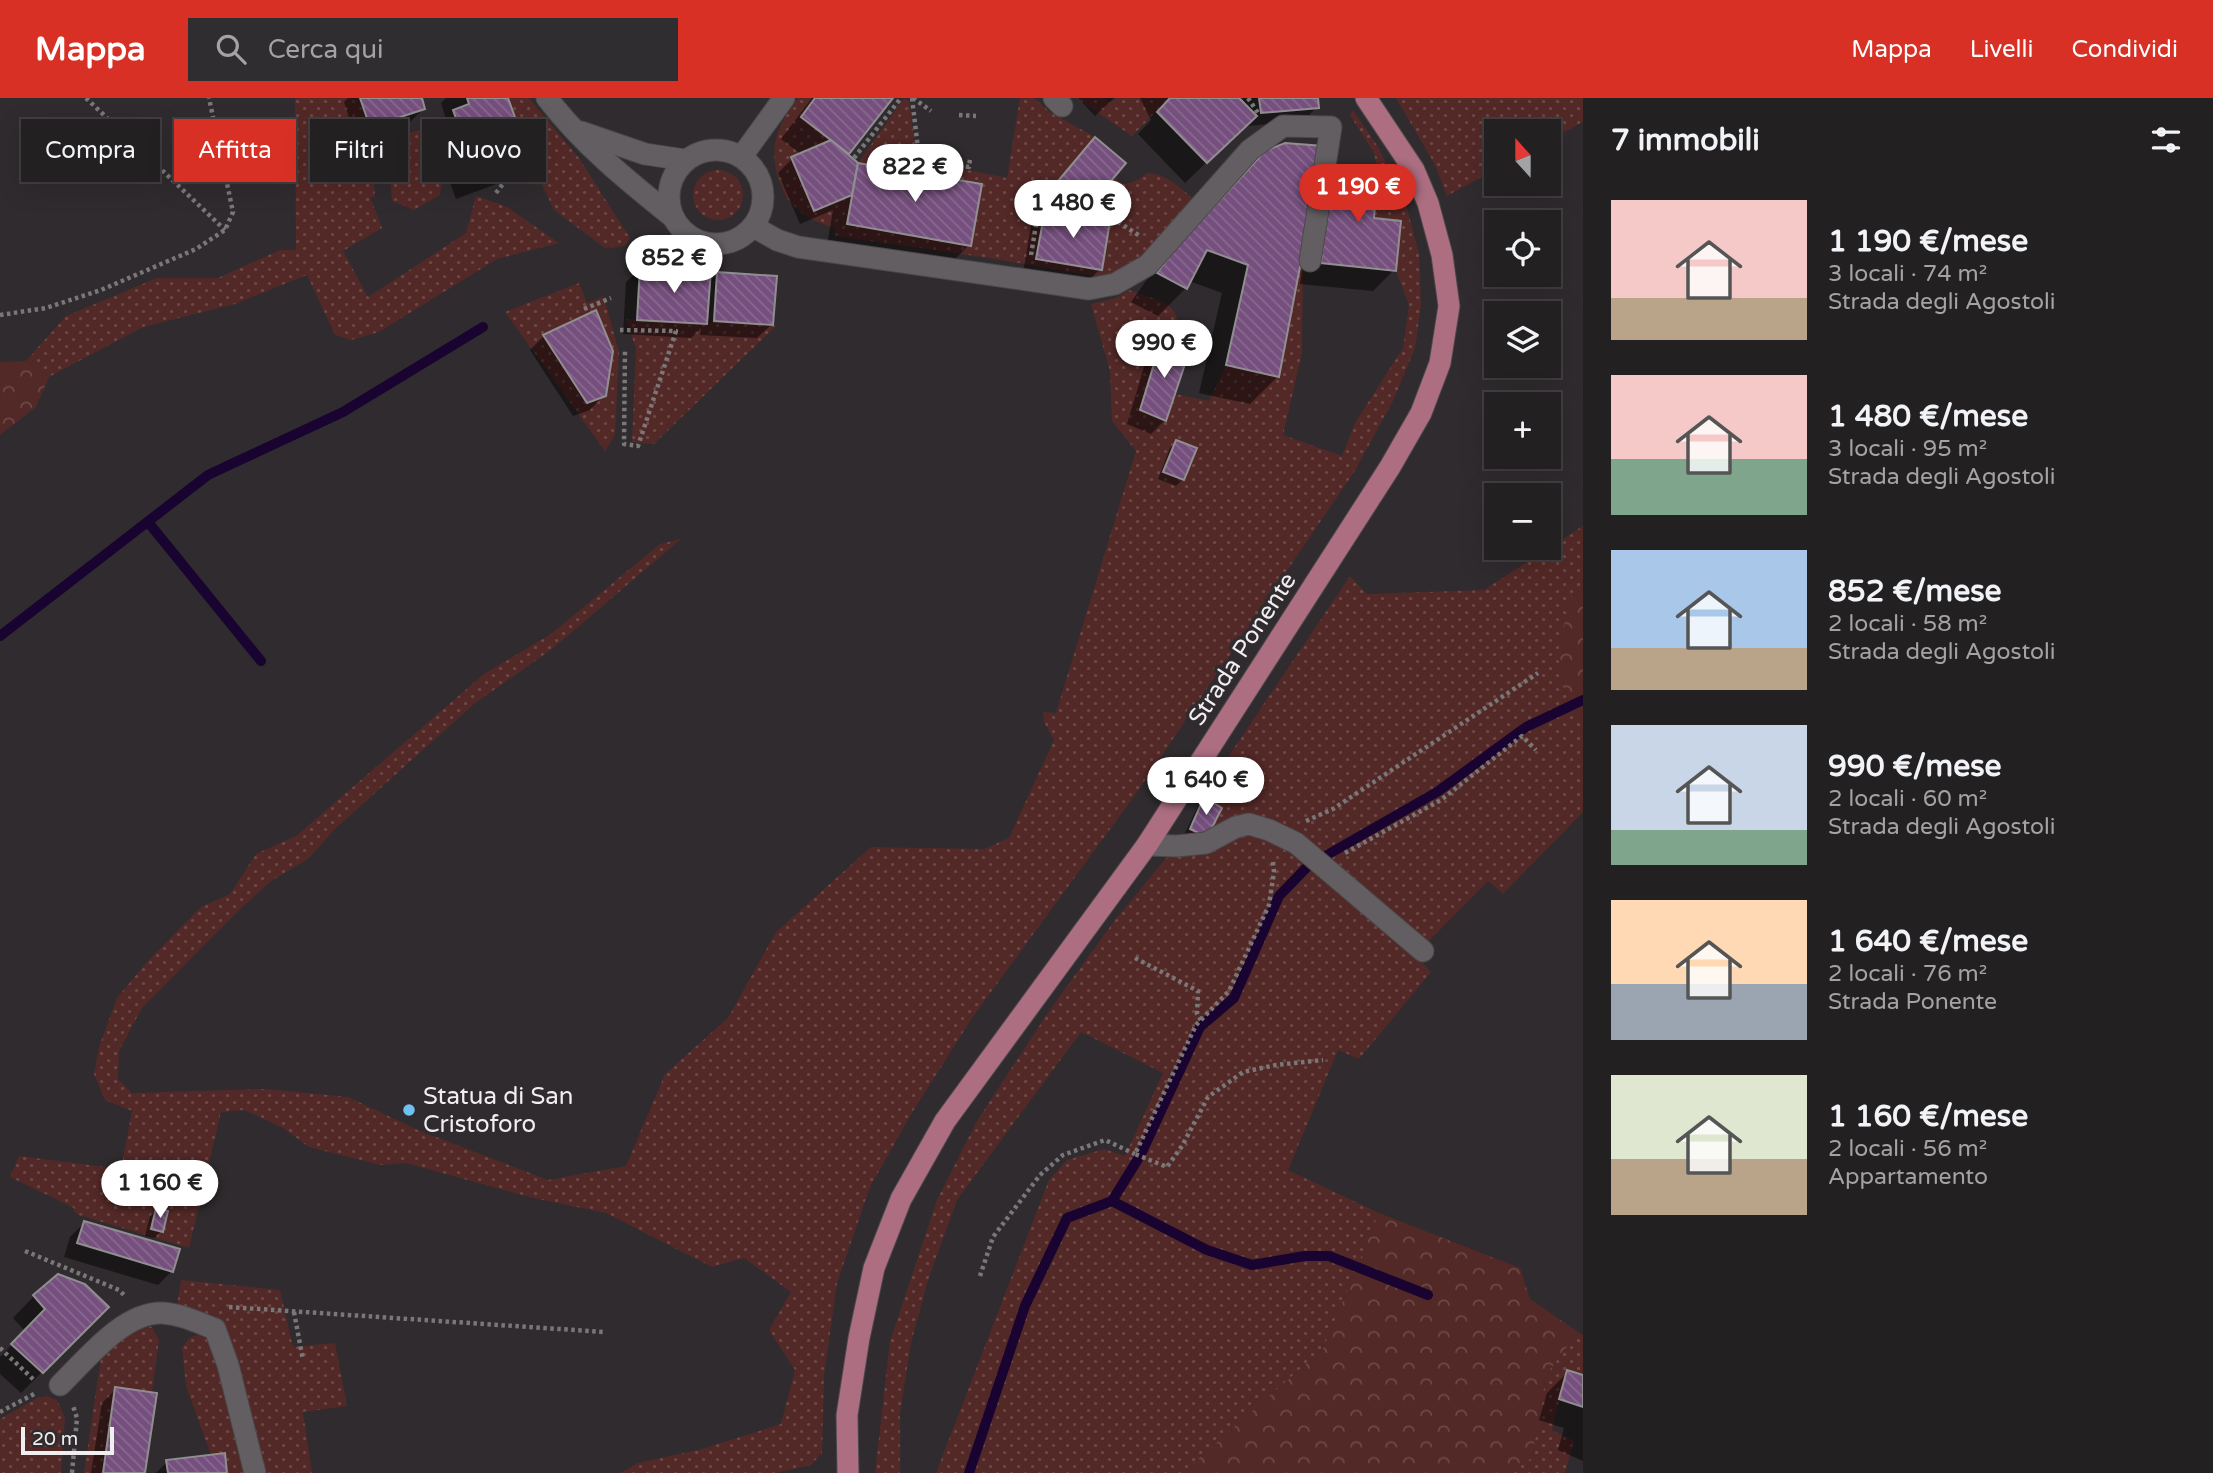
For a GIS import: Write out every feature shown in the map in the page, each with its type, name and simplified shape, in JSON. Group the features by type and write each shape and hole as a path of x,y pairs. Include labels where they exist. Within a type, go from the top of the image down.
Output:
{"main road":[{"name":"Strada Ponente","path":"848,1473 847,1415 859,1338 874,1268 901,1199 945,1121 1147,845 1390,467 1421,413 1440,363 1449,306 1442,256 1428,203 1414,170 1366,98"}],"street":[{"path":"547,98 573,129 633,185 674,218 692,238 718,244 744,236 754,227 762,212 762,181 754,167 742,156 719,149 695,154 685,160 675,173 670,187 669,203 674,218"},
{"path":"742,156 784,98"},
{"path":"754,227 777,240 798,247 1089,289 1115,284 1148,265 1250,150 1283,126 1331,127 1310,261"},
{"path":"573,129 645,154 685,160"},
{"path":"1147,845 1206,843 1236,827 1250,824 1273,832 1296,844 1423,951"},
{"path":"53,1387 111,1334 136,1319 160,1313 188,1317 215,1329 228,1365 255,1473"}],"path":[{"path":"86,98 225,230"},
{"path":"0,315 46,308 101,290 196,249 225,230 233,212 209,98"},
{"path":"854,158 901,98"},
{"path":"912,98 931,111"},
{"path":"912,98 919,156 922,159"},
{"path":"1248,98 1253,106"},
{"path":"958,115 976,116"},
{"path":"945,163 969,167 970,159"},
{"path":"496,193 504,182"},
{"path":"1026,280 1039,207"},
{"path":"1112,218 1160,251"},
{"path":"651,245 701,254 702,258"},
{"path":"584,309 611,298"},
{"path":"620,330 676,331 638,446 624,444 625,349"},
{"path":"1135,1154 1188,1040 1201,1020 1229,991 1269,905 1274,872 1273,832 1333,809 1538,673"},
{"path":"1323,866 1441,800 1522,736 1536,750"},
{"path":"1135,958 1198,990 1197,1014 1201,1020"},
{"path":"980,1276 993,1237 1040,1175 1063,1155 1105,1140 1167,1167 1208,1097 1243,1072 1323,1060"},
{"path":"25,1251 119,1290 131,1302 136,1319"},
{"path":"188,1317 223,1307 604,1332"},
{"path":"294,1312 303,1360"},
{"path":"0,1348 53,1387 69,1395 77,1418 72,1473"},
{"path":"0,1412 53,1387"}],"green space":[{"path":"295,98 360,98 367,119 310,119 310,182 374,182 375,197 370,197 382,228 343,251 368,297 466,233 476,196 507,207 559,243 497,259 379,332 351,340 335,335 307,275 235,304 143,327 49,377 26,361 66,316 157,278 218,278 280,250 296,250"},
{"path":"508,98 529,98 579,158 630,238 625,246 605,248 554,210 541,182 546,182 546,119 516,119"},
{"path":"798,98 815,98 801,117 831,140 791,158 814,211 852,195 982,184 858,163 904,98 909,101 919,160 1007,178 1020,98 1034,98 1051,113 1095,137 1059,180 1113,178 1126,184 1147,173 1154,174 1173,182 1195,200 1140,260 1125,270 1101,277 835,236 835,228 800,212 785,195 777,173 774,150 776,139 784,119","holes":["1045,210 1110,221 1102,270 1037,259"]},
{"path":"1076,98 1105,98 1110,103 1116,98 1170,98 1132,136"},
{"path":"1396,98 1583,98 1583,122 1561,134 1561,119 1484,119 1484,176 1447,196 1434,163"},
{"path":"1353,110 1380,150 1407,208 1419,254 1421,305 1415,348 1394,399 1356,469 1135,795 972,1018 910,1116 870,1187 837,1283 824,1376 822,1453 811,1465 776,1473 620,1473 638,1463 702,1449 781,1424 795,1370 769,1330 791,1292 744,1258 712,1267 606,1213 533,1198 406,1163 380,1165 309,1147 283,1128 244,1110 221,1112 189,1248 79,1215 74,1212 74,1208 10,1177 19,1156 121,1169 132,1111 105,1100 94,1074 99,1047 117,998 146,963 201,907 230,894 256,854 296,836 484,674 551,634 660,544 681,539 552,649 474,704 335,829 308,859 271,881 142,1008 119,1051 118,1079 132,1093 266,1089 348,1097 418,1130 548,1180 626,1166 665,1074 728,1018 776,932 871,847 984,849 1009,838 1054,740 1044,722 1043,712 1056,713 1136,451 1112,421 1110,371 1091,304 1116,298 1129,290 1162,302 1174,312 1178,320 1180,346 1161,342 1141,409 1166,421 1175,394 1209,401 1226,365 1279,377 1303,260 1302,353 1283,435 1342,456 1355,423 1403,348 1409,305 1396,271 1401,221 1374,218 1378,172 1374,153 1350,115"},
{"path":"422,129 422,182 441,182 440,195 414,210 392,201 390,182 408,182 408,133"},
{"path":"718,170 736,177 743,195 736,213 718,220 700,213 693,195 700,177"},
{"path":"579,283 587,303 604,297 619,352 615,435 605,451 505,312"},
{"path":"626,319 707,324 714,321 776,326 654,444 632,442 636,349"},
{"path":"26,361 49,377 36,407 0,435 0,362"},
{"path":"1583,526 1583,590 1571,597 1573,711 1583,713 1583,812 1503,894 1488,881 1415,955 1431,972 1359,1059 1338,1050 1288,1170 1379,1213 1323,1349 1182,1473 936,1473 1049,1180 1067,1160 1104,1149 1125,1156 1163,1073 1081,1032 957,1200 928,1280 911,1343 900,1414 900,1473 875,1473 890,1341 937,1200 977,1121 1049,1011 1115,920 1190,829 1207,836 1222,808 1204,797 1214,778 1350,576 1367,594 1484,590 1530,560 1561,560 1561,540"},
{"path":"1583,590 1583,713 1573,711 1560,679 1559,645 1571,597"},
{"path":"1379,1213 1520,1268 1530,1299 1578,1332 1546,1375 1532,1458 1507,1473 1182,1473 1323,1349"},
{"path":"181,1280 280,1290 293,1347 335,1343 347,1406 303,1412 312,1473 264,1473 222,1326 212,1315 177,1305"},
{"path":"142,1325 152,1327 159,1340 152,1392 115,1387 103,1473 84,1473 101,1358 118,1338"},
{"path":"1578,1332 1583,1335 1583,1375 1567,1370 1552,1430 1574,1441 1565,1473 1507,1473 1532,1458 1546,1375"},
{"path":"206,1335 210,1342 250,1473 227,1473 225,1453 211,1455 186,1386 182,1348 189,1338"},
{"path":"47,1396 57,1400 65,1418 61,1473 0,1473 0,1419 37,1398"}],"building":[{"path":"360,98 422,98 425,109 394,119 367,119"},
{"path":"467,98 508,98 516,119 456,119 453,110 469,104"},
{"path":"815,98 893,98 849,154 801,117"},
{"path":"1170,98 1239,98 1257,116 1207,163 1157,112"},
{"path":"1259,98 1318,98 1319,108 1261,113"},
{"path":"1095,137 1126,163 1090,206 1059,180"},
{"path":"831,140 858,163 852,195 814,211 791,157"},
{"path":"1285,143 1323,146 1279,377 1226,365 1248,265 1207,250 1187,289 1157,273 1176,248 1265,151"},
{"path":"858,163 982,184 971,246 847,224"},
{"path":"1331,167 1378,172 1374,218 1401,221 1396,271 1321,263"},
{"path":"1045,210 1110,221 1102,270 1036,259"},
{"path":"640,266 711,270 707,324 637,320"},
{"path":"717,272 777,276 773,325 714,321"},
{"path":"596,310 613,351 606,396 587,403 543,335"},
{"path":"1161,341 1190,349 1166,421 1140,410"},
{"path":"1176,440 1197,448 1184,480 1163,472"},
{"path":"1204,797 1222,808 1207,837 1190,829"},
{"path":"156,1208 168,1211 163,1232 151,1229"},
{"path":"84,1221 180,1249 173,1272 77,1243"},
{"path":"58,1274 85,1284 109,1307 43,1373 11,1344 45,1309 33,1295"},
{"path":"1567,1370 1583,1375 1583,1407 1559,1399"},
{"path":"115,1387 157,1393 145,1473 103,1473"},
{"path":"225,1453 227,1473 168,1473 166,1460"}],"waterway":[{"path":"0,636 208,475 343,412 483,327"},
{"path":"148,522 261,661"},
{"path":"1327,855 1437,792 1526,727 1583,700"},
{"path":"1142,1152 1200,1027 1234,998 1279,896 1308,866"},
{"path":"1112,1201 1138,1159"},
{"path":"969,1473 1025,1306 1067,1218 1112,1201 1207,1250 1252,1265 1305,1256 1329,1256 1428,1295"}],"place":[{"name":"Statua di San Cristoforo","path":"409,1110"}]}
